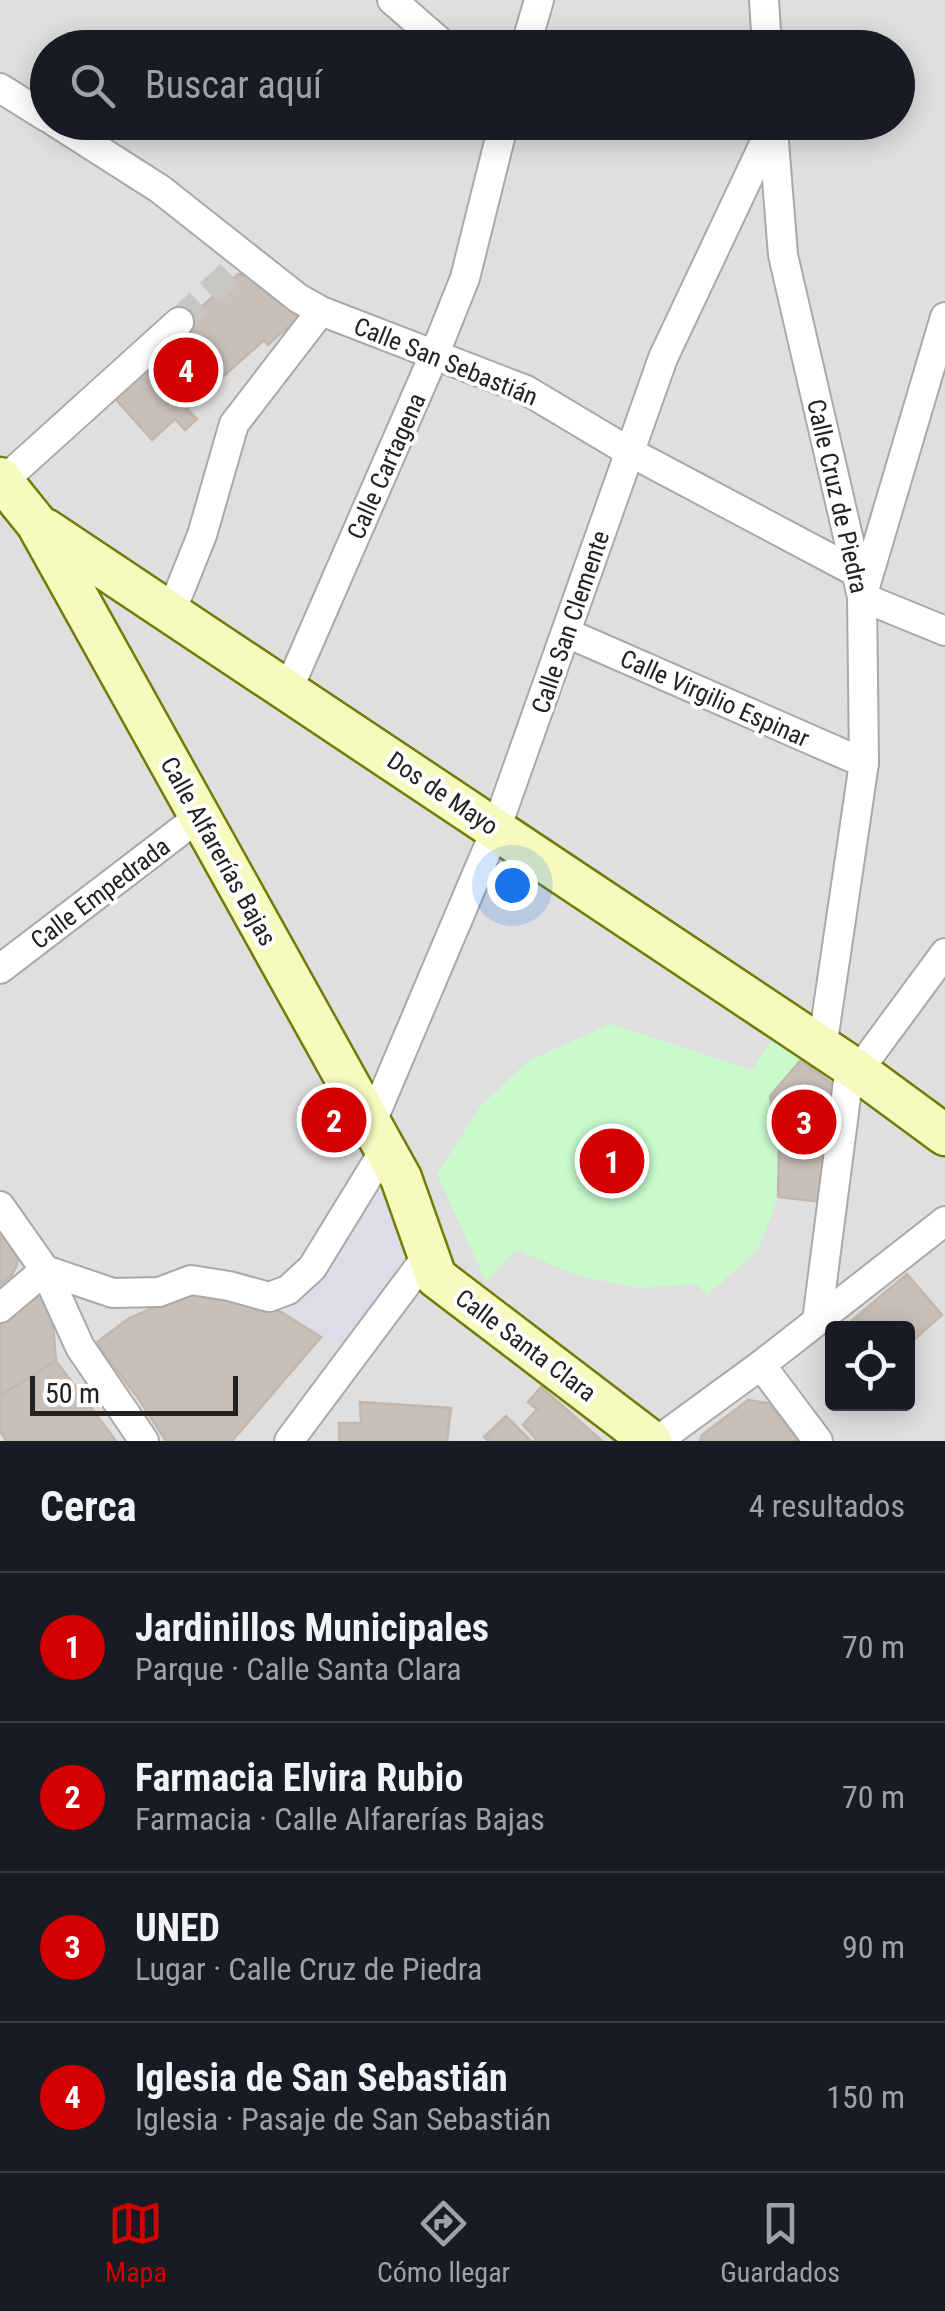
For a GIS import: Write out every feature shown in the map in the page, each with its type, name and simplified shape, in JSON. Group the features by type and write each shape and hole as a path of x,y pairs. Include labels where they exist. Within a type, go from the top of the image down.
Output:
{"street":[{"path":"392,0 426,30"},
{"path":"530,30 539,0"},
{"path":"764,0 766,30"},
{"path":"0,88 30,107"},
{"name":"Calle San Sebastián","path":"83,140 160,189 298,298 321,311 526,390 859,585 945,631"},
{"name":"Calle Cartagena","path":"288,690 465,278 500,140"},
{"name":"Calle San Clemente","path":"45,1270 112,1292 159,1292 191,1280 270,1296 288,1290 312,1268 386,1150 628,451 663,358 765,140"},
{"name":"Calle Cruz de Piedra","path":"774,140 783,255 859,585 864,764 843,1061 817,1321"},
{"path":"171,612 202,535 234,424 321,311"},
{"path":"859,585 945,317"},
{"path":"37,524 1,480 179,322"},
{"name":"Dos de Mayo","path":"37,524 843,1061 945,1135"},
{"name":"Calle Alfarerías Bajas","path":"37,524 386,1150"},
{"name":"Calle Virgilio Espinar","path":"567,633 864,764"},
{"name":"Calle Empedrada","path":"0,970 200,816"},
{"path":"843,1061 945,952"},
{"name":"Calle Santa Clara","path":"386,1150 436,1277 654,1441"},
{"path":"0,1206 45,1270 80,1347 144,1441"},
{"path":"654,1441 761,1365 945,1221"},
{"path":"289,1441 428,1255"},
{"path":"0,1308 45,1270"},
{"path":"761,1365 818,1441"}],"shaded area":[{"path":"0,0 945,0 945,1441 0,1441"},
{"path":"385,1149 428,1255 351,1358 269,1297 288,1290"}],"green space":[{"path":"611,1024 752,1070 772,1040 801,1060 770,1096 779,1149 778,1197 758,1250 707,1295 697,1284 638,1288 580,1276 516,1250 486,1282 437,1174 480,1107 528,1061"}],"building":[{"path":"238,274 260,277 298,318 268,345 264,340 187,409 197,419 185,430 175,419 152,440 112,395 195,325 189,318"},
{"path":"801,1060 834,1085 832,1203 778,1197 779,1149 770,1096"},
{"path":"0,1224 18,1253 12,1275 0,1285"},
{"path":"907,1274 942,1315 915,1339 915,1321 851,1321"},
{"path":"36,1288 51,1300 56,1361 0,1396 0,1319"},
{"path":"171,1297 240,1298 281,1312 321,1337 232,1441 166,1441 96,1343 129,1318"},
{"path":"56,1361 116,1441 6,1441 0,1431 0,1396"},
{"path":"541,1387 602,1441 534,1441 523,1425 537,1409 528,1402"},
{"path":"748,1400 768,1403 799,1441 700,1441 702,1435"},
{"path":"360,1402 451,1408 447,1441 339,1441 339,1423 361,1423"},
{"path":"506,1416 531,1441 489,1441 484,1437"}],"tunnel":[{"path":"179,322 247,258"}],"place":[{"name":"Iglesia de San Sebastián","path":"186,370"},
{"name":"Farmacia Elvira Rubio","path":"334,1120"},
{"name":"UNED","path":"804,1122"},
{"name":"Jardinillos Municipales","path":"612,1161"}]}
